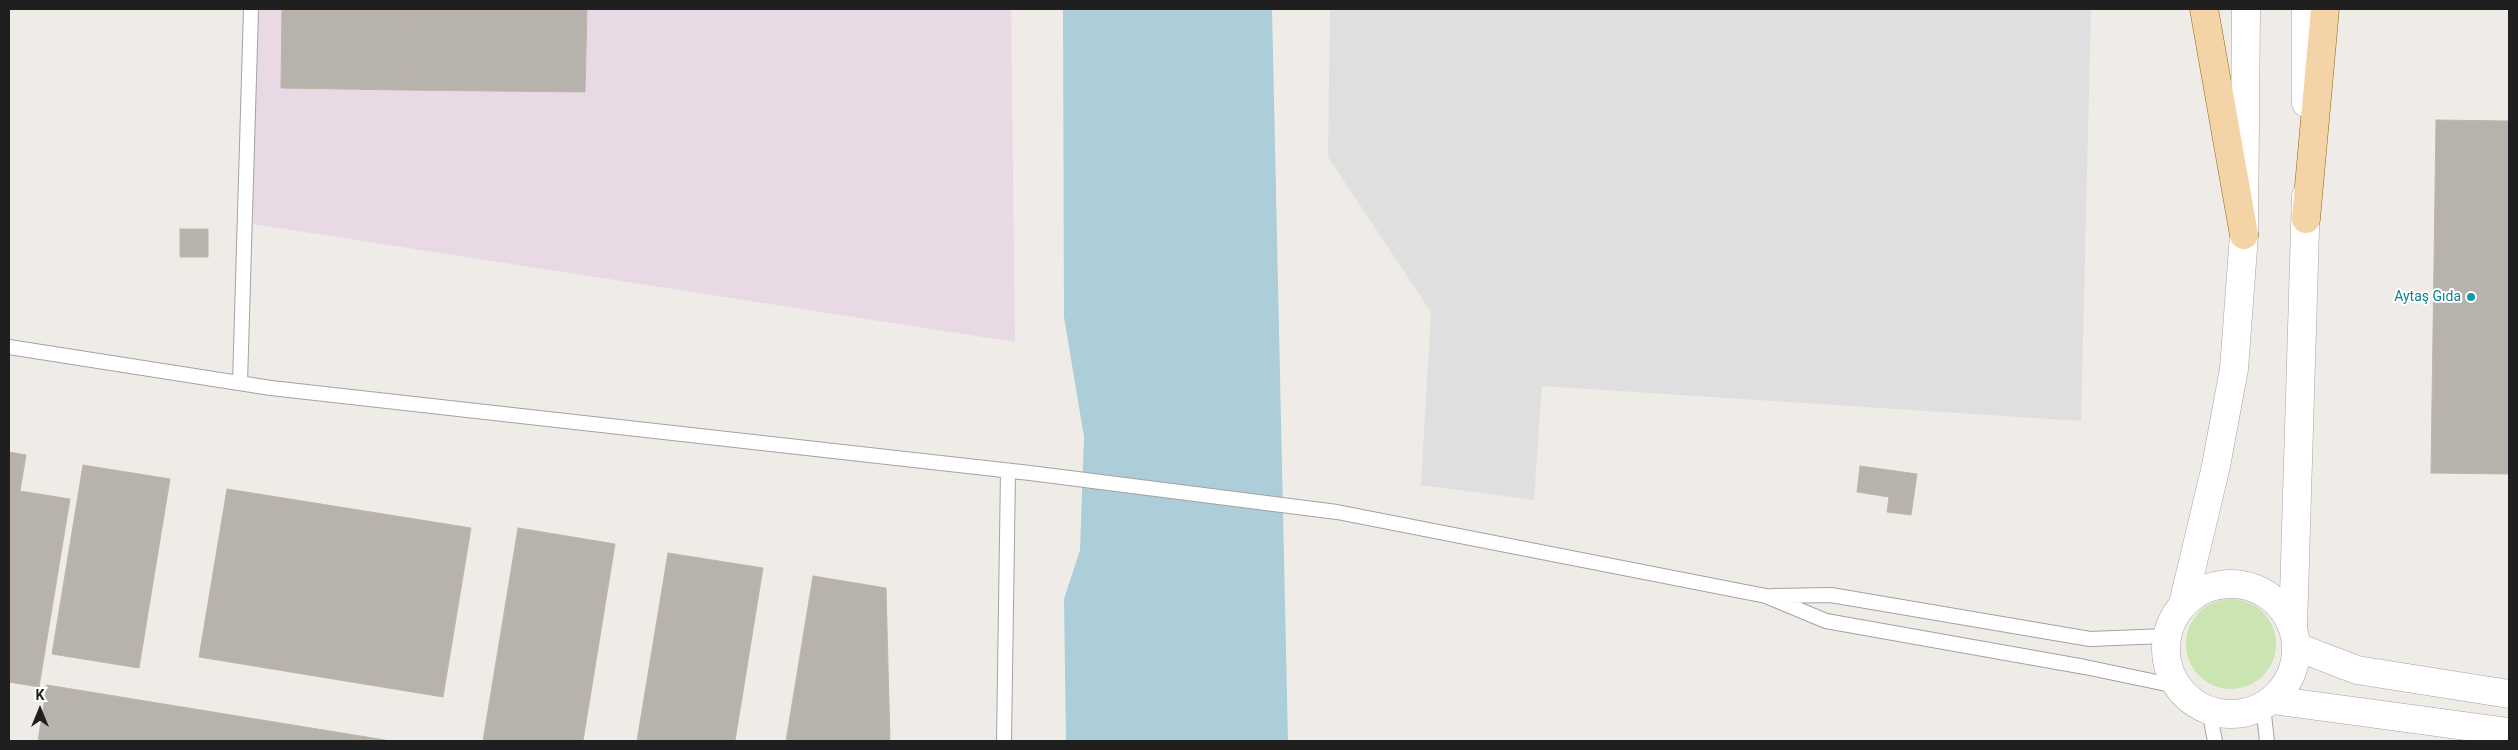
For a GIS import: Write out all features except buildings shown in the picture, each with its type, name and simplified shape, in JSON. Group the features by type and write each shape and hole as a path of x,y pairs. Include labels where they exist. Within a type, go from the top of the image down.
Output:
{"main road":[{"path":"2204,9 2244,235"},
{"path":"2306,219 2325,9"}],"street":[{"path":"2183,604 2216,466 2234,369 2244,235 2246,9"},
{"path":"2306,9 2306,219 2295,637 2294,667 2286,686 2267,703 2253,711 2231,715 2209,711 2191,701 2176,686 2167,662 2166,636 2172,618 2183,604 2201,591 2222,584 2244,585 2265,593 2282,608 2295,637 2357,670 2509,694"},
{"path":"2267,703 2509,732"}],"lane":[{"path":"240,383 251,9"},
{"path":"9,347 240,383 1030,473 1337,512 1766,596 1831,595 2090,639 2166,636"},
{"path":"1004,741 1008,471"},
{"path":"1766,596 1826,622 2085,667 2176,686"},
{"path":"2267,703 2267,741"},
{"path":"2209,711 2215,741"}],"shaded area":[{"path":"254,9 1011,9 1015,342 253,224"},
{"path":"1330,9 2091,9 2081,421 1542,386 1534,500 1421,485 1431,312 1328,157"}],"green space":[{"path":"2231,599 2240,600 2256,607 2268,619 2275,635 2275,653 2268,669 2256,681 2240,688 2231,689 2222,688 2206,681 2194,669 2187,653 2186,644 2187,635 2194,619 2206,607 2222,600"}],"water":[{"path":"1063,9 1272,9 1288,741 1066,741 1064,599 1080,550 1084,437 1064,317"}],"place":[{"name":"Aytaş Gıda","path":"2471,297"}]}
